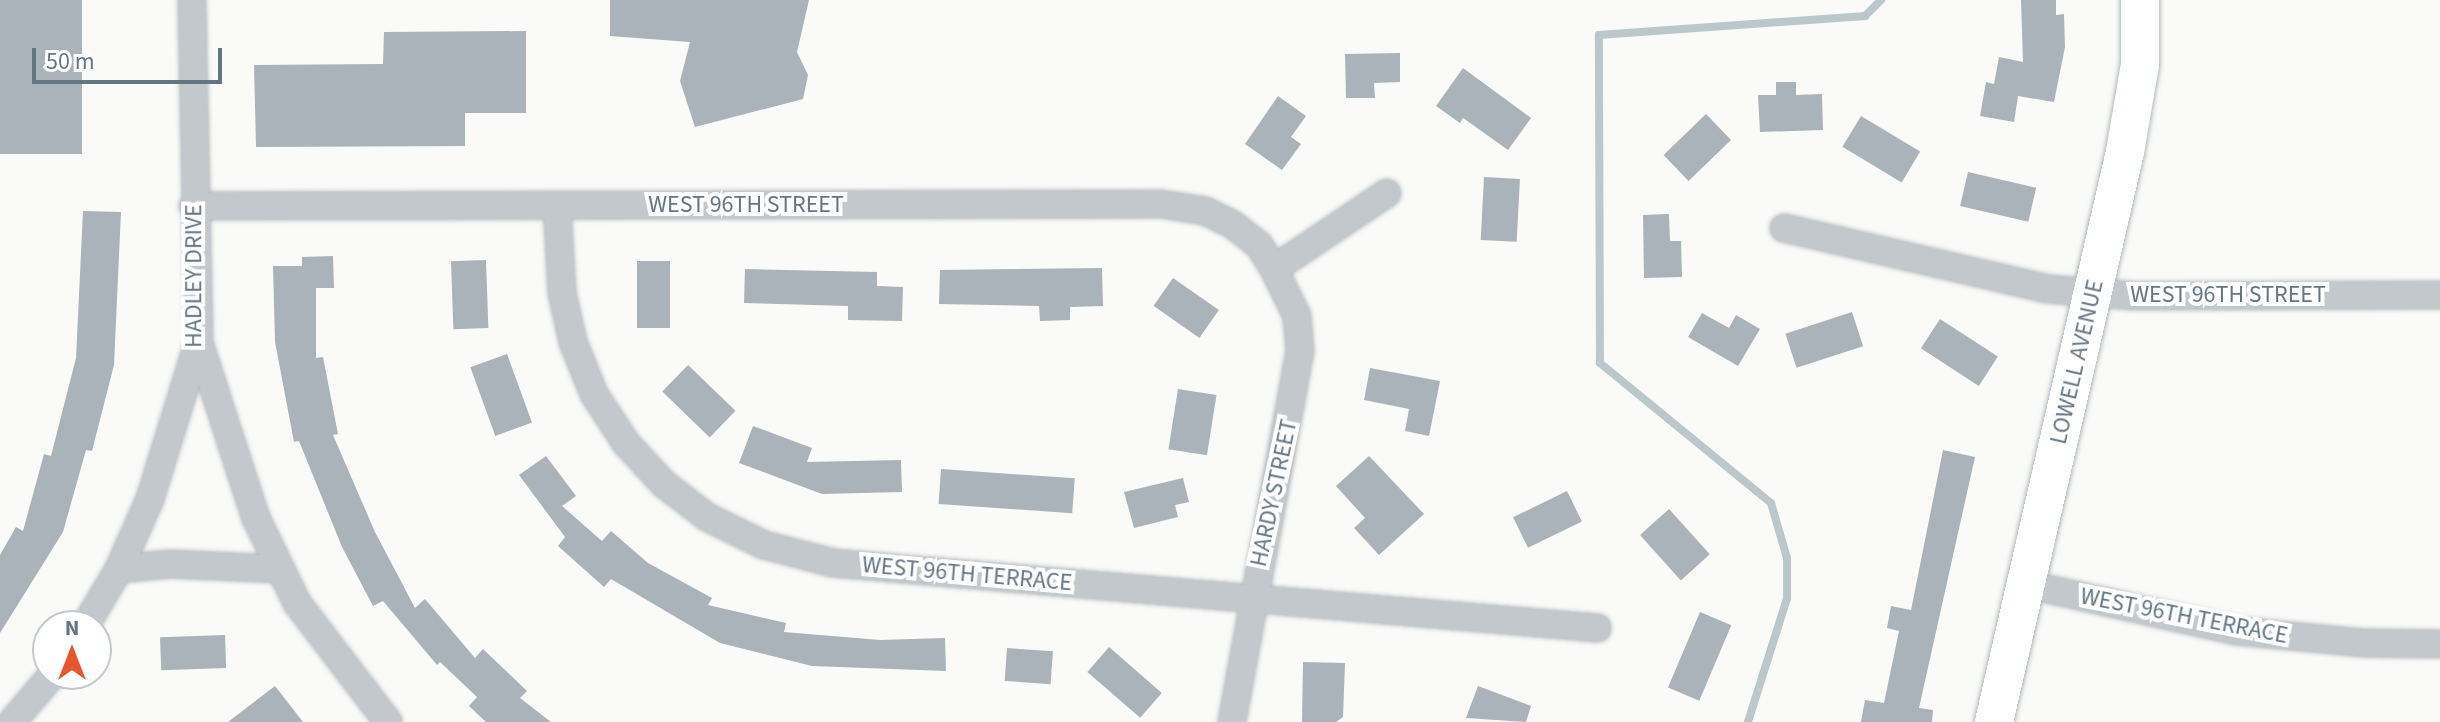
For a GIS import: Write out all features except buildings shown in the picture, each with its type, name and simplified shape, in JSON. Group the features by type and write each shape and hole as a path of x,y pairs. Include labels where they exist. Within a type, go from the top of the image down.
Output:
{"street":[{"name":"HADLEY DRIVE","path":"95,610 119,569 167,451 199,341 193,206 192,0"},
{"name":"LOWELL AVENUE","path":"1994,722 2094,293 2133,108 2140,0"},
{"path":"1274,269 1387,193"},
{"name":"WEST 96TH STREET","path":"193,206 1161,204 1205,211 1232,224 1259,245 1274,269"},
{"name":"WEST 96TH TERRACE","path":"557,205 562,293 573,342 594,394 626,443 664,484 707,517 764,545 833,563 1597,628"},
{"name":"WEST 96TH STREET","path":"1784,228 2048,289 2094,293 2440,295"},
{"name":"HARDY STREET","path":"1232,722 1251,598 1300,351 1297,316 1274,269"},
{"path":"199,341 226,437 281,569 319,637 388,722"},
{"path":"119,569 170,564 281,569"},
{"name":"WEST 96TH TERRACE","path":"2025,584 2237,631 2365,643 2440,644"},
{"path":"12,722 39,690"}],"waterway":[{"path":"1748,722 1787,598 1787,558 1771,503 1600,363 1599,35 1865,16 1881,0"}]}
